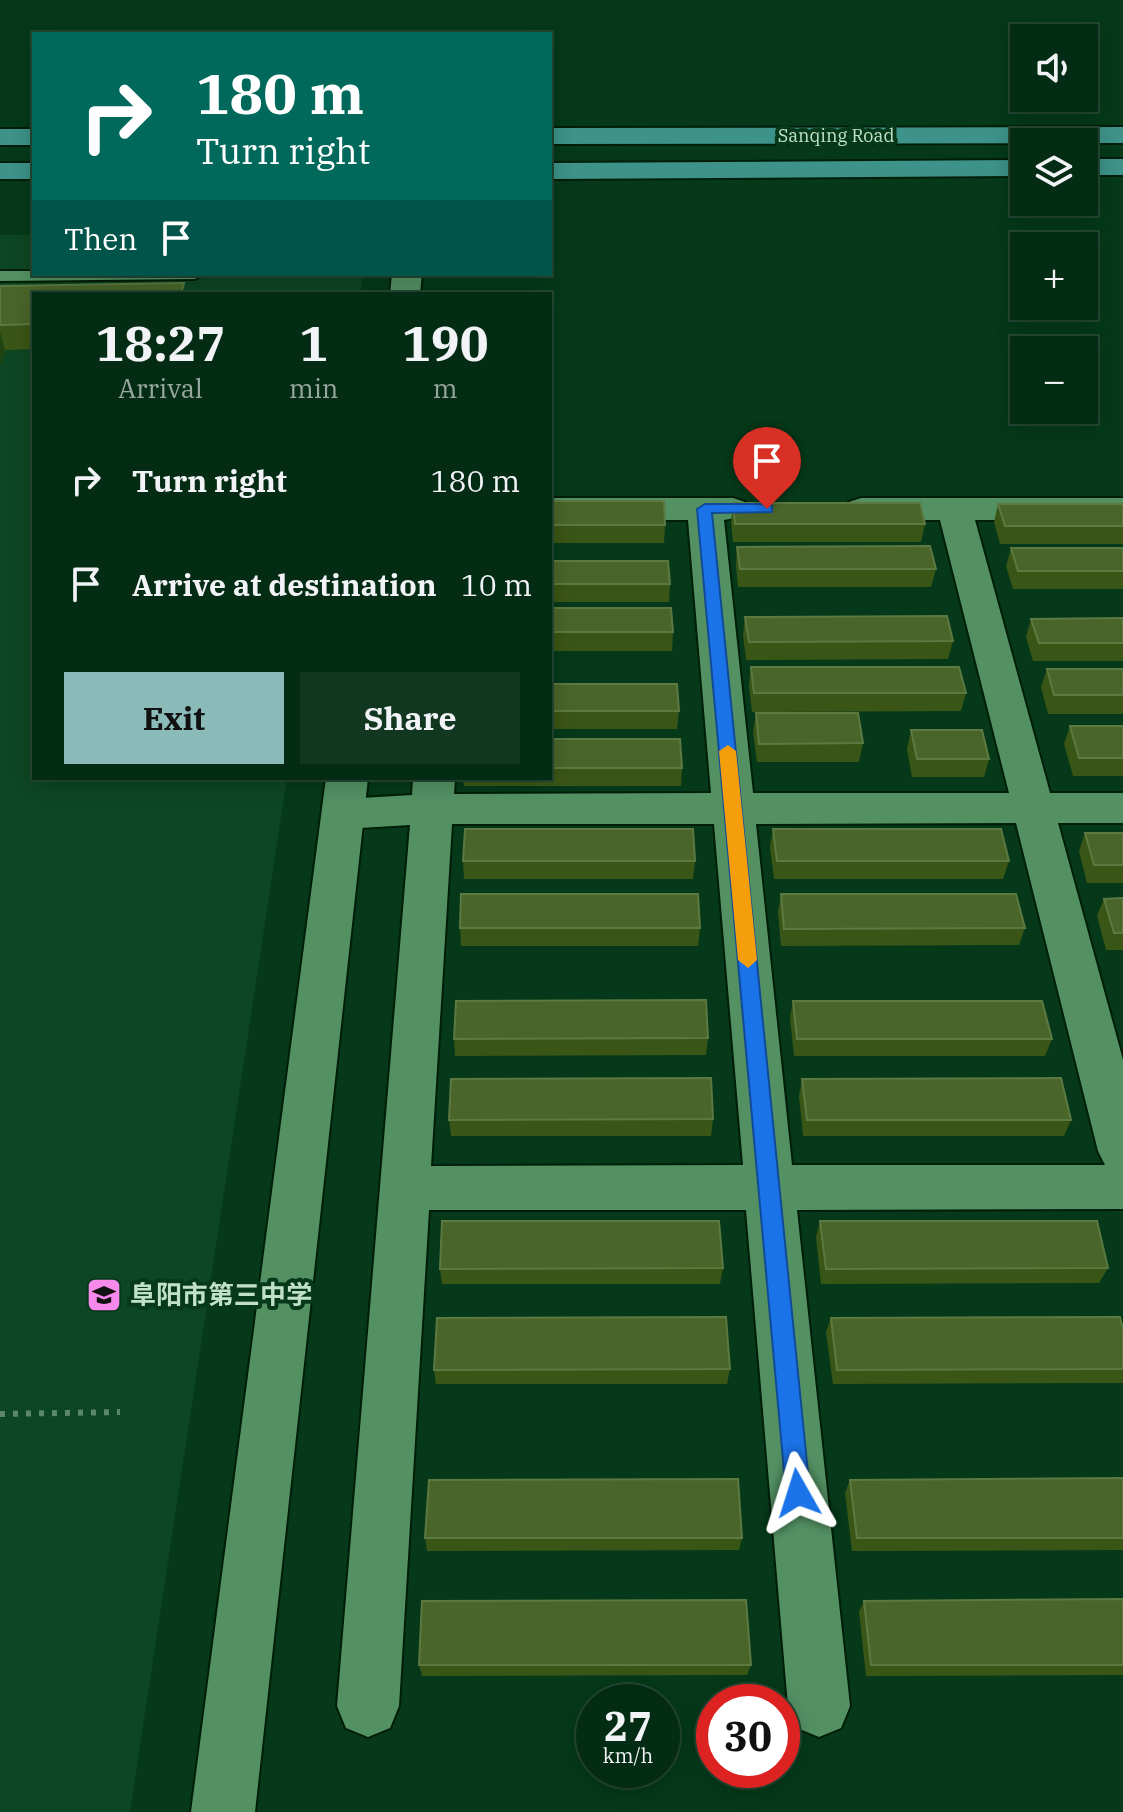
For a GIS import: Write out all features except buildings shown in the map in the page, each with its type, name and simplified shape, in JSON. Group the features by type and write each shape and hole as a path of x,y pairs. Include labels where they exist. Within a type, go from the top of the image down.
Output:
{"main road":[{"name":"Sanqing Road","path":"552,136 1123,135"},
{"path":"0,137 32,137"},
{"path":"1098,167 1123,167"},
{"name":"Sanqing Road","path":"552,171 1010,168"},
{"path":"0,171 32,171"}],"street":[{"path":"552,509 767,509"},
{"path":"705,509 819,1706"},
{"path":"830,509 1123,509"},
{"path":"955,509 1123,1151"},
{"path":"368,1706 433,793"},
{"path":"223,1812 345,796 433,793 733,809 1123,808"},
{"path":"405,1188 1123,1187"}],"lane":[{"path":"0,276 32,276"}],"path":[{"path":"0,1414 120,1412"}],"shaded area":[{"name":"阜阳市第三中学","path":"0,235 32,235 32,276 363,276 360,292 32,292 32,780 287,780 130,1812 0,1812"}],"slow traffic":[{"path":"728,751 748,960"}],"place":[{"name":"阜阳市第三中学","path":"104,1295"}],"route":[{"path":"767,509 705,509 798,1493"}]}
